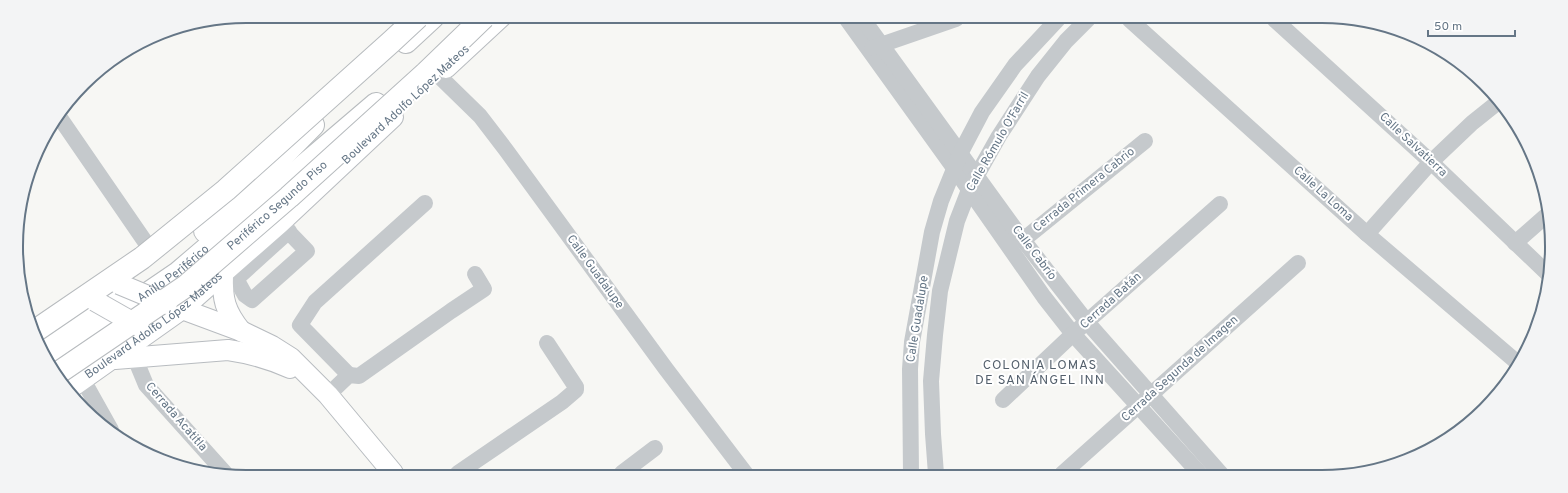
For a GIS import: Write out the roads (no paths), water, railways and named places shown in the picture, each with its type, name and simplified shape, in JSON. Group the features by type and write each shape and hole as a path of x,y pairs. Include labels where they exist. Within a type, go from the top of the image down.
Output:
{"highway":[{"path":"39,328 142,258 226,190 411,23"},
{"name":"Anillo Periférico","path":"45,344 170,261 238,201 292,145 426,23"},
{"name":"Anillo Periférico","path":"53,358 178,273 417,69 462,23"},
{"name":"Periférico Segundo Piso","path":"61,371 186,286 289,197 426,73 478,23"},
{"path":"397,93 417,69"},
{"path":"269,164 292,145"}],"main road":[{"path":"35,318 146,243 218,183 402,23"},
{"name":"Boulevard Adolfo López Mateos","path":"76,384 113,359 144,329 175,306 230,273 284,227 438,75 494,23"},
{"path":"230,273 222,293 226,308 231,318 241,331"},
{"path":"98,276 241,331 272,346 291,358 328,395 390,470"},
{"path":"78,290 144,329"},
{"path":"113,359 134,356 228,350 263,358 309,377"}],"street":[{"name":"Calle Cabrío","path":"851,23 875,47 961,152 1024,240 1087,322 1215,470"},
{"name":"Calle Cabrío","path":"864,23 875,47 954,168 1044,297 1073,334 1196,470"},
{"path":"875,47 944,23"},
{"name":"Calle Rómulo O'Farril","path":"954,168 982,112 1015,65 1054,23"},
{"name":"Calle Rómulo O'Farril","path":"936,470 933,434 932,381 935,335 940,291 958,221 969,190 999,136 1038,76 1066,41 1084,23"},
{"name":"Calle La Loma","path":"1133,23 1367,234 1514,360"},
{"name":"Calle Salvatierra","path":"1278,23 1431,162 1544,270"},
{"name":"Calle Guadalupe","path":"438,75 480,116 666,369 743,470"},
{"path":"1367,234 1431,162 1472,123 1495,105"},
{"path":"62,121 146,243"},
{"name":"Cerrada Primera Cabrio","path":"1024,240 1145,141"},
{"name":"Calle Guadalupe","path":"911,470 910,369 912,342 932,232 941,201 954,168"},
{"path":"425,203 315,302 300,325 349,375 359,376 484,289 475,274"},
{"name":"Cerrada Batán","path":"1003,400 1073,334 1220,204"},
{"path":"1515,243 1543,218"},
{"path":"230,273 245,295 252,300 307,251 284,227"},
{"name":"Cerrada Segunda de Imagen","path":"1066,470 1298,263"},
{"path":"462,470 562,402 576,390 576,387 547,343"},
{"name":"Cerrada Acatitla","path":"134,356 146,386 221,469"},
{"path":"328,395 349,375"},
{"path":"76,384 101,416"},
{"path":"626,470 655,448"}],"district":[{"name":"COLONIA LOMAS DE SAN ÁNGEL INN","path":"1040,374"}]}
